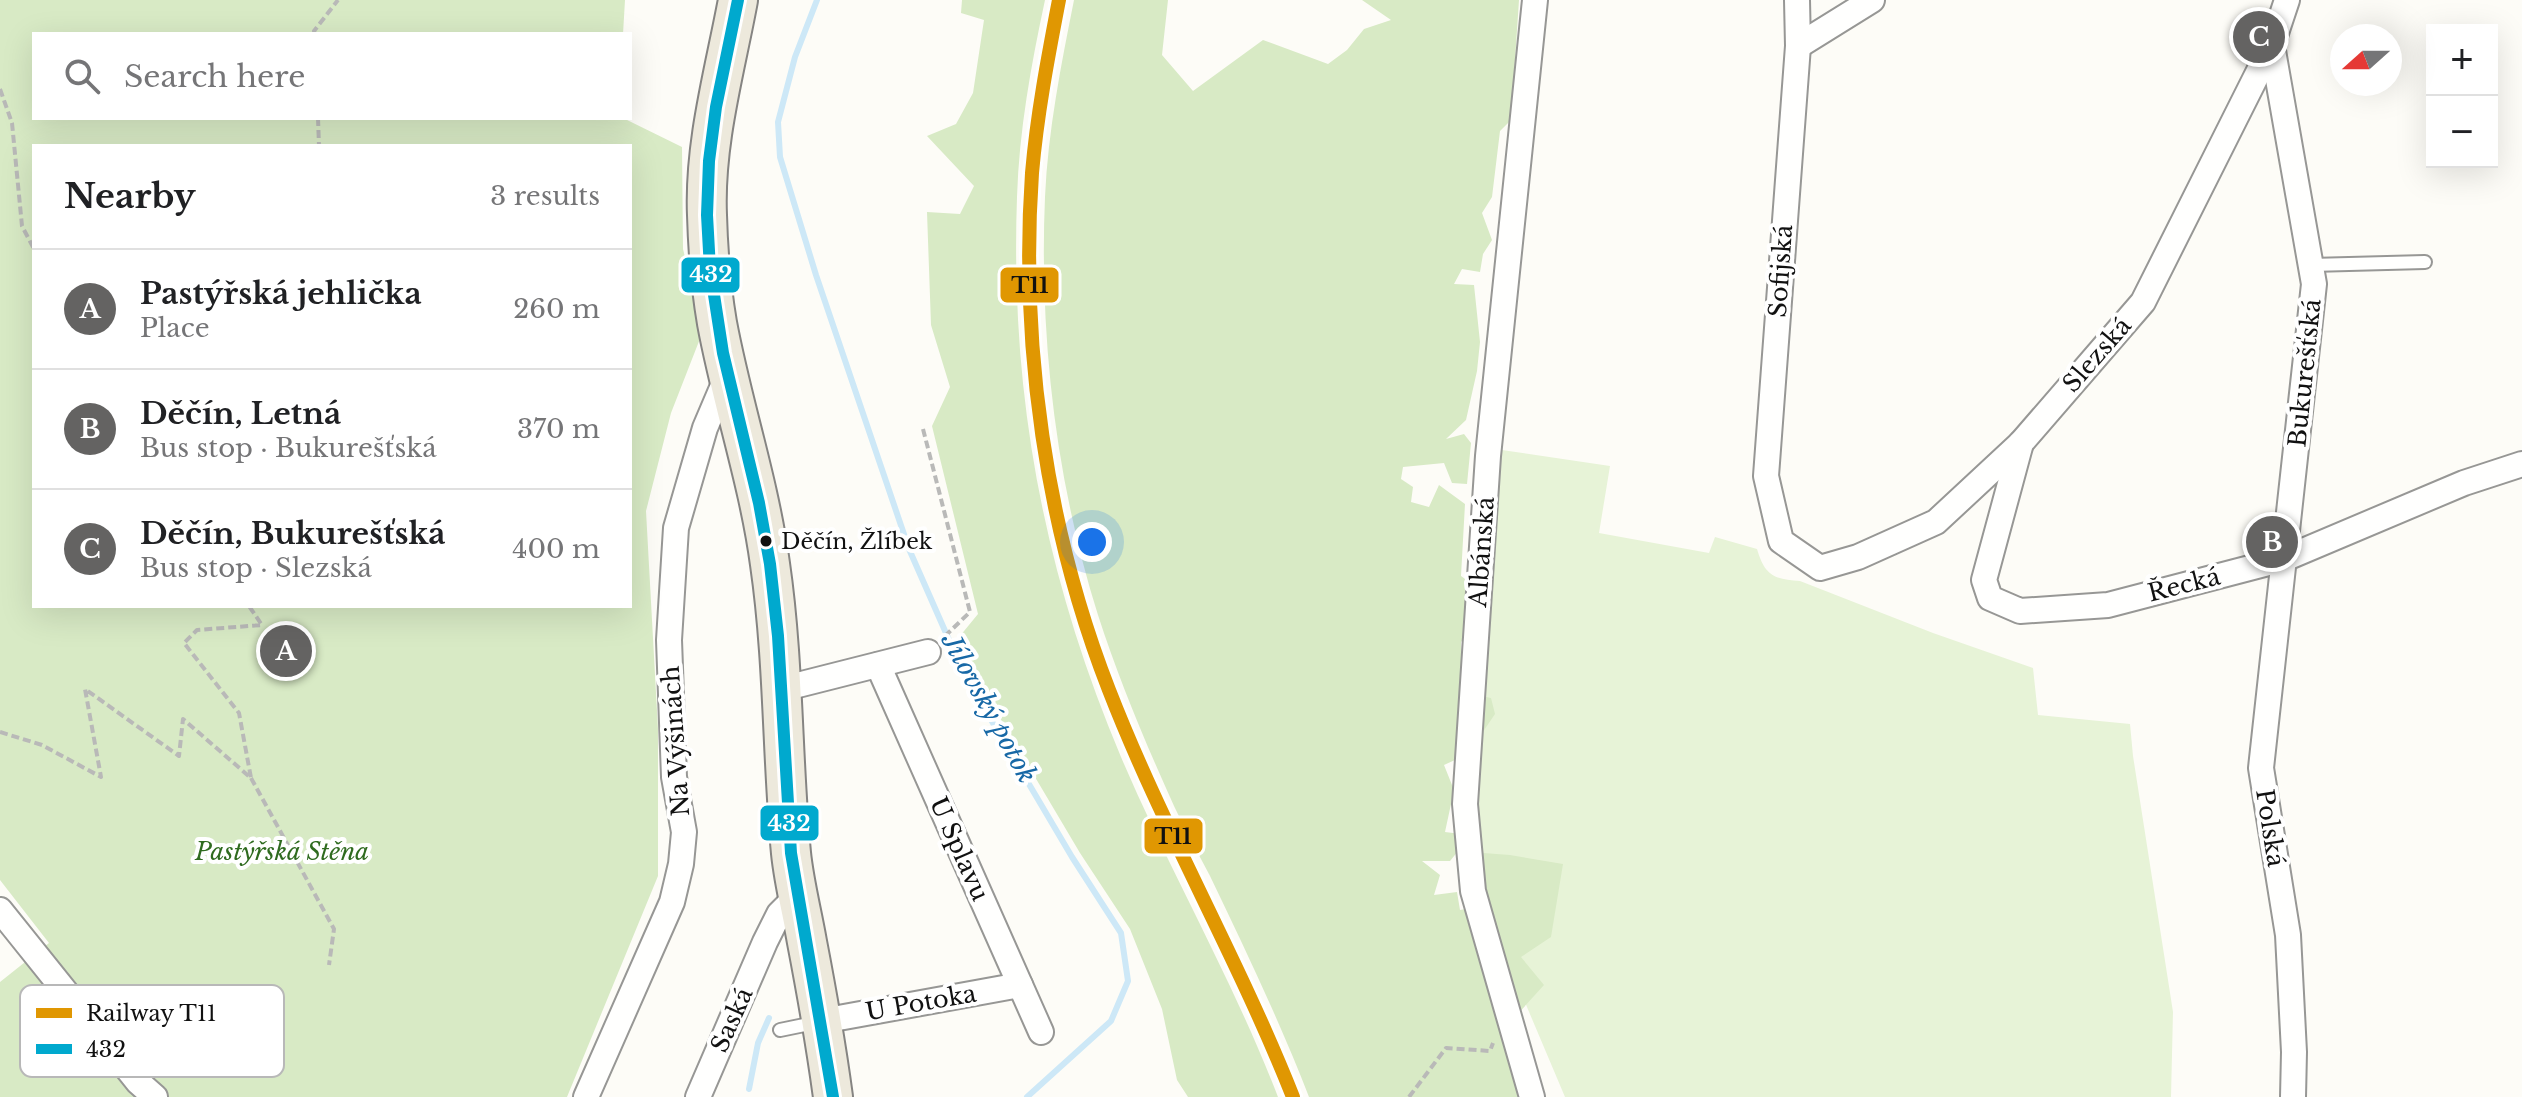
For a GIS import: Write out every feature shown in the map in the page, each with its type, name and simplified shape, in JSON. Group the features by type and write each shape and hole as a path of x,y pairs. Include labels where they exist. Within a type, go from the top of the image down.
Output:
{"main road":[{"path":"738,0 711,143 707,211 717,320 768,544 776,602 791,856 833,1097"}],"street":[{"name":"Albánská","path":"1532,1097 1473,891 1465,804 1488,456 1535,0"},
{"name":"Sofijská","path":"1781,541 1766,476 1798,46 1797,0"},
{"path":"1798,46 1872,0"},
{"name":"Slezská","path":"1781,541 1820,568 1858,557 1936,522 2021,443 2143,302 2272,45 2287,0"},
{"name":"Bukurešťská","path":"2272,45 2314,284 2284,559"},
{"name":"Na Výšinách","path":"586,1097 672,902 681,864 684,832 674,777 669,640 676,528 705,428 728,374"},
{"name":"Řecká","path":"2021,443 1984,580 1990,598 2020,611 2108,605 2284,559 2464,483 2522,464"},
{"name":"Polská","path":"2284,559 2261,768 2288,935 2293,1097"},
{"path":"782,689 928,652"},
{"name":"U Splavu","path":"878,665 1041,1032"},
{"name":"Saská","path":"698,1097 765,942 779,914 798,895"},
{"path":"0,910 60,985"},
{"name":"U Potoka","path":"822,1021 1020,985"},
{"path":"134,1077 155,1097"}],"lane":[{"path":"2311,265 2425,262"},
{"path":"780,1030 822,1021"}],"path":[{"path":"314,32 338,0"},
{"path":"0,89 12,123 22,226 32,245"},
{"path":"318,120 319,144"},
{"path":"923,429 970,612 928,652"},
{"path":"250,608 262,625 197,630 184,643 239,713 251,778 334,929 329,965"},
{"path":"0,732 42,745 101,777 85,689 179,756 183,719 251,778"},
{"path":"1409,1097 1446,1048 1490,1051 1507,1008"}],"green space":[{"name":"Pastýřská Stěna","path":"0,0 625,0 623,32 32,32 32,120 627,120 682,147 683,249 703,331 671,413 646,511 658,729 658,876 567,1097 0,1097 0,982 49,943 0,880"},
{"path":"962,0 1045,0 1026,98 1020,148 1016,271 1019,343 1027,413 1052,552 1094,689 1121,757 1241,1011 1278,1097 1188,1097 1177,1080 1162,1009 1130,929 1080,853 955,642 978,614 932,426 950,387 931,325 927,212 960,214 974,186 927,136 956,124 973,93 984,20 961,13"},
{"path":"1074,0 1168,0 1162,55 1193,91 1263,40 1328,64 1347,50 1364,29 1391,20 1362,0 1519,0 1511,120 1500,131 1492,197 1482,213 1492,240 1483,254 1480,272 1462,269 1454,284 1474,285 1480,342 1466,420 1446,439 1464,434 1471,443 1467,484 1452,483 1444,463 1403,467 1401,479 1413,487 1411,502 1429,507 1439,485 1465,504 1461,576 1479,589 1477,624 1461,642 1462,692 1491,698 1495,714 1468,754 1444,765 1454,790 1445,832 1461,834 1463,845 1450,861 1422,861 1440,875 1434,895 1457,892 1460,910 1472,908 1470,852 1563,864 1551,937 1521,957 1544,985 1506,1027 1526,1097 1309,1097 1262,986 1178,815 1143,735 1106,639 1083,565 1061,461 1048,356 1045,197 1056,98"},
{"path":"1495,449 1610,466 1599,533 1709,553 1715,537 1757,549 1763,565 1777,577 1800,581 2033,668 2038,715 2130,724 2173,1012 2171,1097 1565,1097 1494,929 1476,832 1475,710"}],"waterway":[{"name":"Jílovský potok","path":"817,0 795,57 778,122 780,157 816,275 909,549 964,674 1072,857 1121,933 1128,981 1111,1021 1027,1097"},
{"path":"749,1089 758,1043 769,1018"}],"rail line":[{"name":"T11","path":"1059,0 1037,130 1029,238 1034,370 1054,501 1087,629 1109,690 1293,1097"}],"transit line":[{"name":"432","path":"738,0 716,107 709,161 707,215 710,269 723,353 759,503 770,564 778,636 791,853 833,1097"}],"place":[{"name":"Děčín, Bukurešťská","path":"2259,37"},
{"name":"Děčín, Žlíbek","path":"766,541"},
{"name":"Děčín, Letná","path":"2272,542"},
{"name":"Pastýřská jehlička","path":"286,651"}]}
